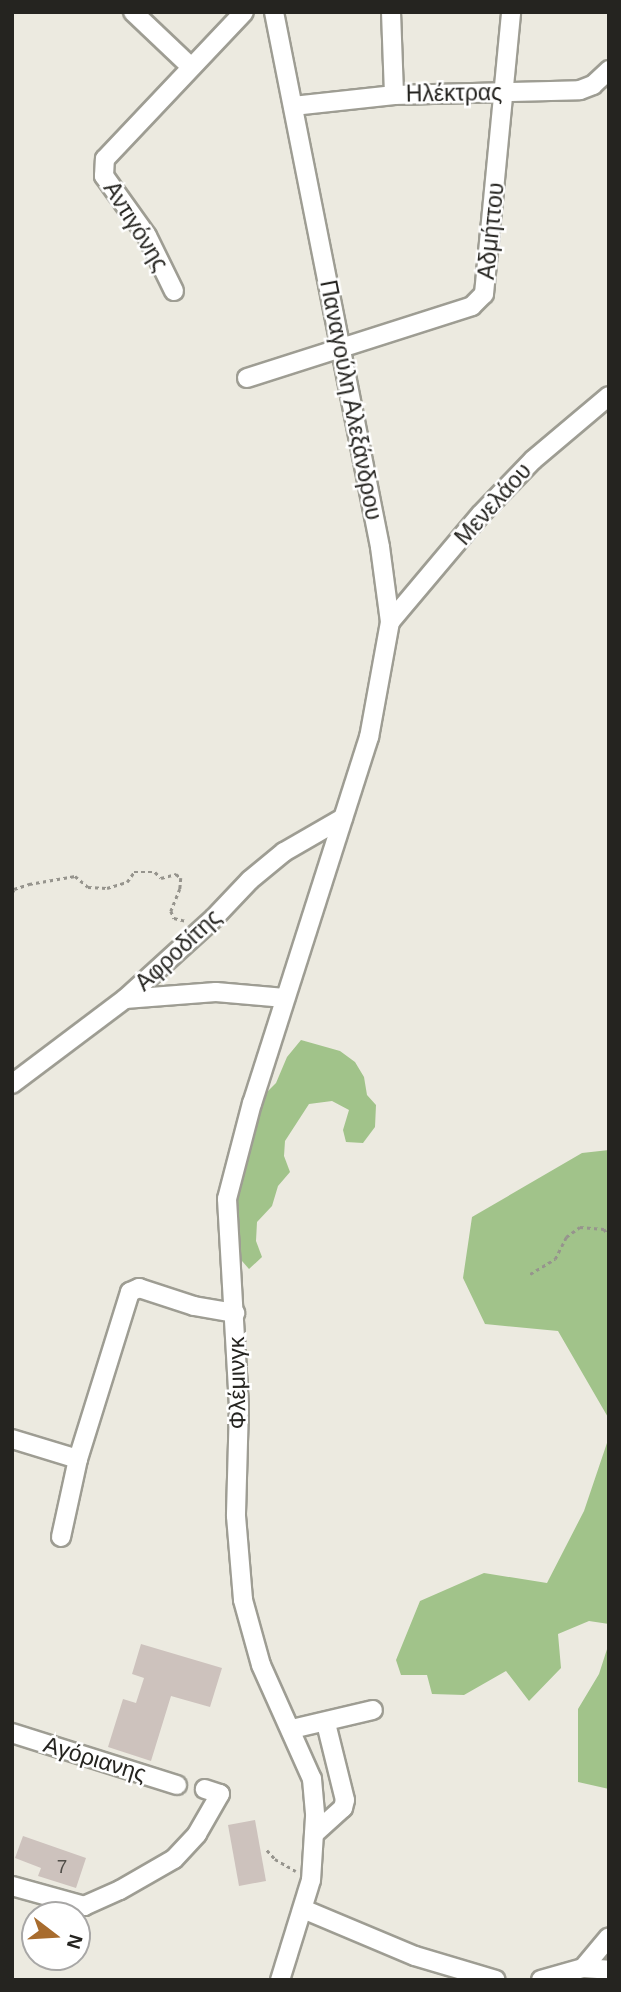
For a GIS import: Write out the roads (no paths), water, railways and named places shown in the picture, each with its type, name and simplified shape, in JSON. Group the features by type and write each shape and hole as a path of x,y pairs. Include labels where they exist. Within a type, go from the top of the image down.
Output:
{"street":[{"path":"133,12 190,66"},
{"name":"Αντιγόνης","path":"174,291 157,253 112,190 104,176 103,168 113,149 244,12"},
{"name":"Παναγούλη Αλεξάνδρου","path":"274,12 380,547 390,622 374,713 354,787"},
{"path":"391,12 394,94"},
{"name":"Αδμήττου","path":"247,378 472,306 484,294 511,12"},
{"name":"Ηλέκτρας","path":"293,106 394,94 580,90 593,85 609,70"},
{"name":"Μενελάου","path":"390,622 481,514 533,460 609,396"},
{"name":"Φλέμινγκ","path":"280,1980 311,1880 314,1833 312,1779 292,1729 261,1665 243,1600 236,1516 239,1406 229,1239 229,1189 251,1103 354,787"},
{"name":"Αφροδίτης","path":"12,1084 125,999 214,918 250,880 284,852 343,818"},
{"path":"125,999 216,992 285,998"},
{"path":"61,1537 78,1459 130,1292 139,1288 194,1306 235,1313"},
{"path":"12,1439 78,1459"},
{"path":"292,1729 373,1710"},
{"path":"314,1833 343,1808 345,1800 326,1723"},
{"name":"Αγόριανης","path":"12,1733 177,1785"},
{"path":"12,1886 83,1906 120,1890 174,1859 197,1834 220,1794 205,1789"},
{"path":"303,1909 415,1956 496,1980"},
{"path":"583,1968 609,1937"},
{"path":"541,1980 583,1968 609,1970"}]}
